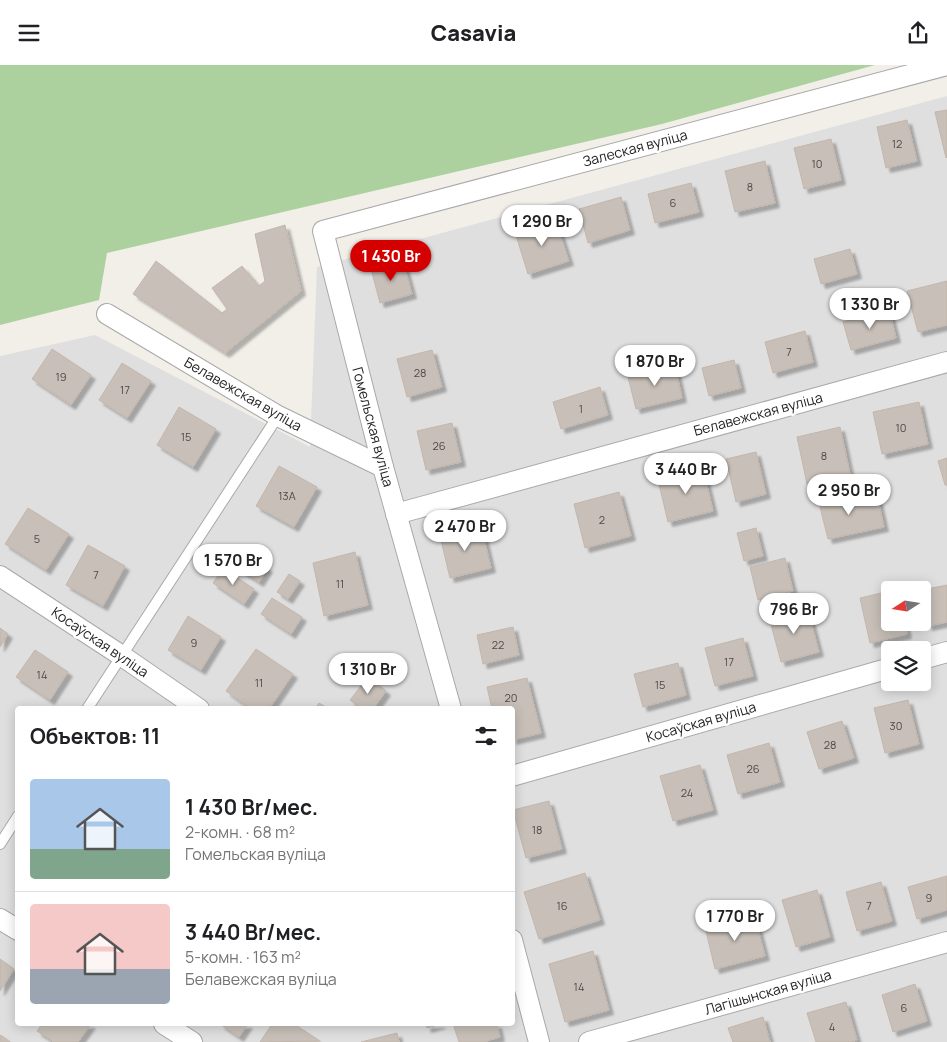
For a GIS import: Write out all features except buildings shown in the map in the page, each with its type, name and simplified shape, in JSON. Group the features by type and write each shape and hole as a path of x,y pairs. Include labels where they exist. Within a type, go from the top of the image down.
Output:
{"street":[{"name":"Залеская вуліца","path":"323,231 947,65"},
{"name":"Гомельская вуліца","path":"323,231 396,514 450,706"},
{"name":"Белавежская вуліца","path":"107,315 278,416 384,467"},
{"name":"Белавежская вуліца","path":"396,514 947,363"},
{"name":"Косаўская вуліца","path":"0,576 122,655 195,706"},
{"path":"931,656 947,652"},
{"name":"Косаўская вуліца","path":"515,775 881,671"},
{"path":"0,919 15,928"},
{"name":"Лагішынская вуліца","path":"590,1042 947,942"},
{"path":"515,951 539,1042"},
{"path":"167,1026 192,1042"}],"lane":[{"path":"89,706 278,416"},
{"path":"0,843 15,821"}],"shaded area":[{"path":"947,96 947,1042 0,1042 0,356 95,335 310,447 317,267"}],"green space":[{"path":"0,65 875,65 662,124 107,253 99,300 0,325"}]}
